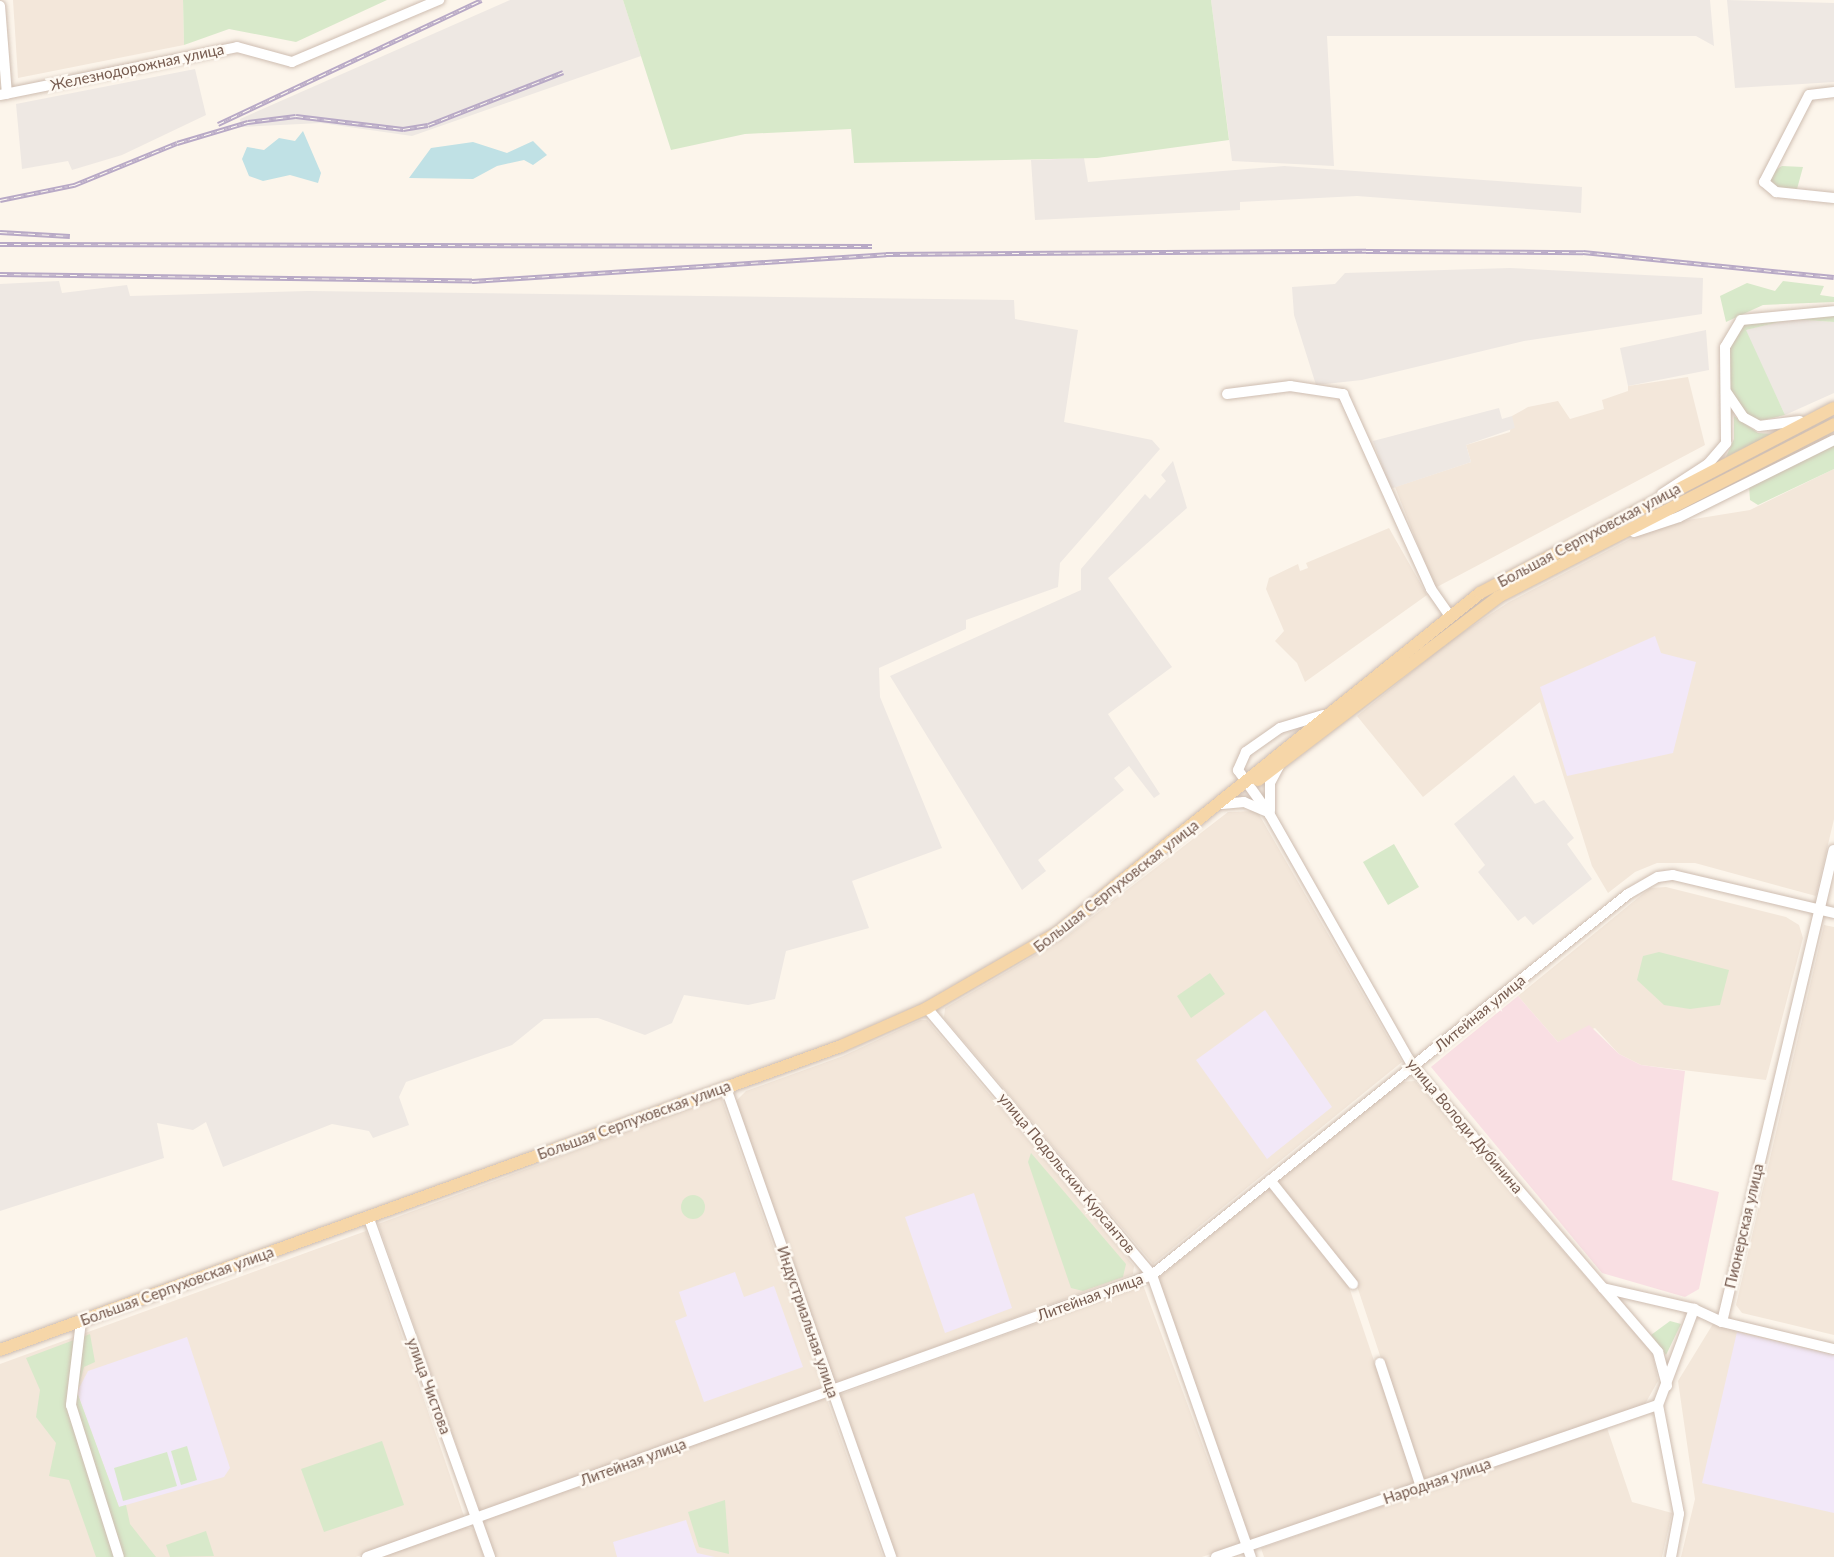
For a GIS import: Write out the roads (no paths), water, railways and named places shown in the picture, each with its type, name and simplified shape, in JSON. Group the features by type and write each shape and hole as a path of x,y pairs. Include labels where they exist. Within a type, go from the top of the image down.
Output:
{"main road":[{"name":"Большая Серпуховская улица","path":"0,1350 726,1088 927,1008 1028,953 1222,804 1323,715 1450,616 1523,567 1832,410"},
{"name":"Большая Серпуховская улица","path":"1248,783 1281,764 1498,597 1586,548 1834,424"}],"street":[{"name":"Железнодорожная улица","path":"4,94 237,47 292,62 439,0"},
{"path":"0,6 4,94"},
{"path":"1834,92 1809,95 1764,182 1776,192 1834,198"},
{"path":"1658,498 1720,454 1729,431 1724,387 1725,347 1741,320 1834,311"},
{"path":"1227,394 1290,386 1343,394 1431,589 1450,616"},
{"path":"1724,387 1743,417 1759,426 1787,426 1832,410"},
{"path":"1586,548 1679,517 1834,440"},
{"path":"1248,783 1238,770 1246,752 1280,728 1323,715"},
{"path":"1222,804 1244,802 1270,814 1270,783 1281,764"},
{"name":"улица Володи Дубинина","path":"1248,783 1270,814 1413,1066 1658,1353 1667,1386"},
{"name":"Пионерская улица","path":"1722,1322 1834,850"},
{"name":"Литейная улица","path":"367,1557 1152,1275 1413,1066 1658,877 1673,875 1834,913"},
{"name":"улица Подольских Курсантов","path":"927,1008 1152,1275 1250,1552"},
{"name":"Индустриальная улица","path":"726,1088 891,1557"},
{"path":"1269,1180 1353,1284"},
{"name":"улица Чистова","path":"368,1216 490,1557"},
{"path":"1603,1288 1694,1310 1722,1322 1834,1349"},
{"path":"1671,1557 1679,1514 1658,1405 1694,1310"},
{"path":"81,1321 71,1405 110,1515 119,1557"},
{"path":"1380,1363 1421,1487"},
{"name":"Народная улица","path":"1216,1557 1250,1552 1421,1487 1658,1405"}],"water":[{"path":"303,131 321,173 318,183 290,175 263,181 249,176 242,159 247,147 264,150 279,138 295,141"},
{"path":"533,141 547,155 533,165 524,160 497,166 473,179 409,178 431,148 473,142 507,153"}],"railway":[{"path":"218,124 481,0"},
{"path":"0,200 74,185 177,143 248,122 296,116 403,129 428,125 563,72"},
{"path":"0,232 70,236"},
{"path":"0,244 872,246"},
{"path":"0,274 472,281 886,254 1366,251 1583,252 1834,277"}]}
